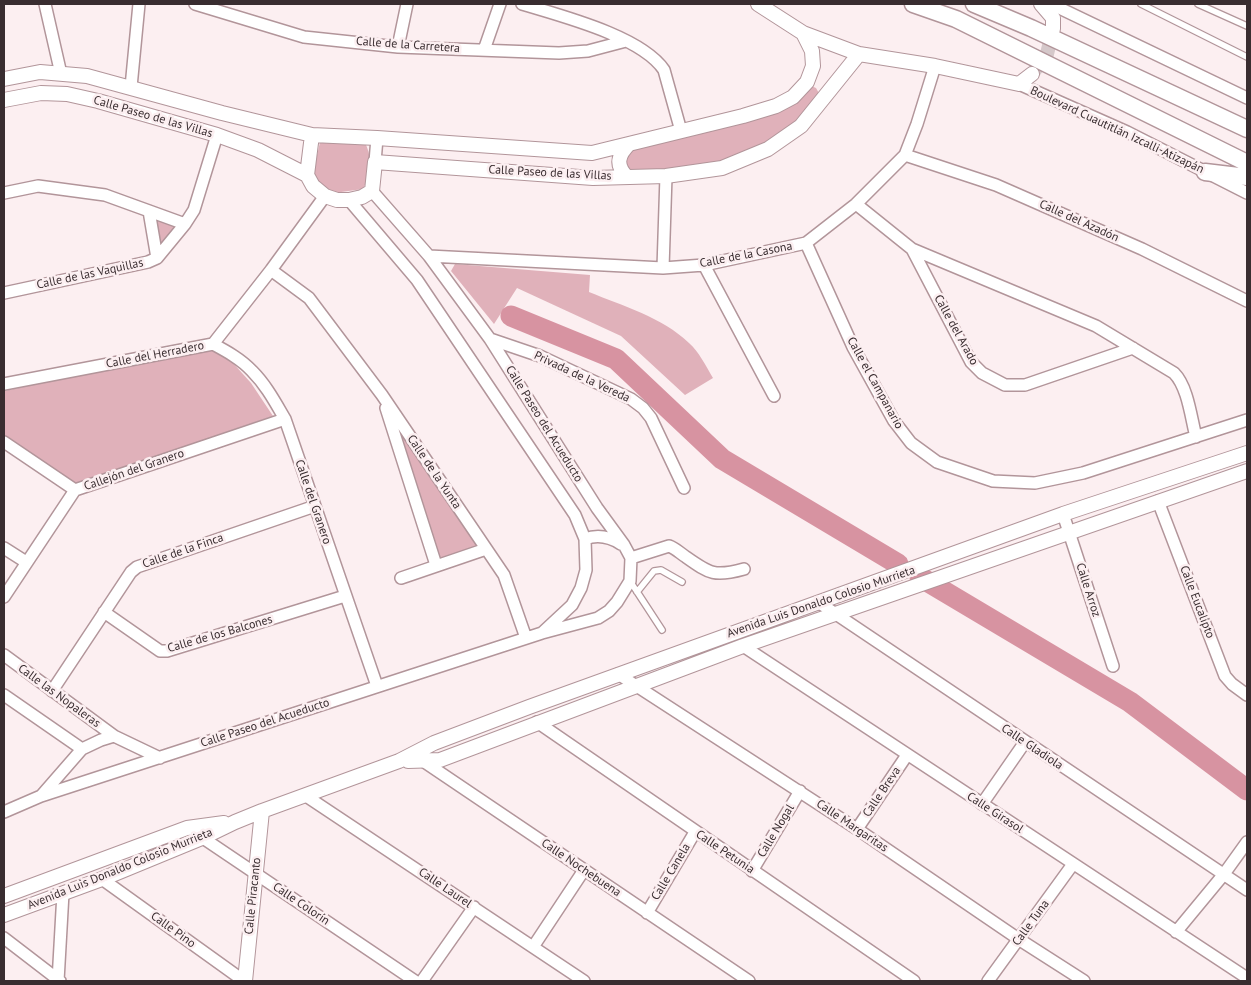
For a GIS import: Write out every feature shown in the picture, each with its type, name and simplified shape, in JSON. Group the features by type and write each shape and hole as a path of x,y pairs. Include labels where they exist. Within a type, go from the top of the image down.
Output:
{"main road":[{"name":"Boulevard Cuautitlán Izcalli-Atizapán","path":"913,4 956,19 1247,163"},
{"path":"974,4 1031,28 1247,130"},
{"path":"1205,172 1247,177"}],"street":[{"path":"46,4 61,74"},
{"path":"131,87 140,4"},
{"name":"Calle de la Carretera","path":"195,4 304,37 398,47 559,53 588,51 626,40"},
{"path":"398,47 407,4"},
{"path":"484,50 500,4"},
{"path":"522,4 589,25 626,40 658,62 664,70 681,131"},
{"name":"Boulevard Cuautitlán Izcalli-Atizapán","path":"758,4 803,33 859,54 935,66 1019,84 1127,132 1247,193"},
{"path":"1041,4 1053,18 1053,29"},
{"path":"1051,4 1247,98"},
{"path":"803,33 812,51 812,66 807,82 818,84 826,96"},
{"name":"Calle Paseo de las Villas","path":"376,162 593,178 666,176 722,168 768,149 801,126 859,54"},
{"name":"Calle de la Casona","path":"429,256 663,268 704,265 806,243 856,204 905,155 935,66"},
{"name":"Calle Paseo de las Villas","path":"4,79 40,72 87,76 222,113 312,135 592,152 776,106 793,97 807,82"},
{"path":"1019,84 1032,74"},
{"name":"Calle Paseo de las Villas","path":"4,100 41,92 68,94 217,135 258,150 307,176 313,186 325,196"},
{"name":"Calle de las Vaquillas","path":"4,293 148,262 157,258 194,210 217,135"},
{"path":"307,176 312,135"},
{"path":"325,196 337,200 349,200 362,198 372,192 377,138"},
{"path":"627,177 620,169 619,158 628,144"},
{"name":"Calle del Azadón","path":"905,155 996,185 1142,249 1247,301"},
{"path":"663,268 666,176"},
{"path":"4,193 38,186 105,195 185,224"},
{"name":"Calle Paseo del Acueducto","path":"4,812 41,796 377,686 542,633 598,618 609,611 617,602 630,581 630,558 624,545 597,508 490,339 429,256 372,192"},
{"name":"Calle del Herradero","path":"4,384 213,344 271,270 325,196"},
{"name":"Calle Paseo del Acueducto","path":"349,200 417,280 576,515 585,539 586,570 581,588 572,605 542,633"},
{"name":"Calle del Arado","path":"856,204 912,250 1096,326 1174,372 1180,379 1196,437"},
{"path":"148,211 157,258"},
{"name":"Calle el Campanario","path":"806,243 853,346 894,421 911,443 937,462 993,481 1035,483 1083,473 1247,420"},
{"name":"Calle del Arado","path":"912,250 971,362 982,373 1005,385 1025,386 1133,348"},
{"path":"704,265 774,396"},
{"name":"Calle de la Yunta","path":"271,270 309,298 382,395 504,575 526,638"},
{"name":"Privada de la Vereda","path":"490,339 540,356 631,398 651,418 684,488"},
{"name":"Calle del Granero","path":"213,344 251,370 270,392 286,419 377,686"},
{"name":"Calle de la Yunta","path":"382,395 436,565"},
{"name":"Callejón del Granero","path":"4,597 75,490 286,419"},
{"path":"4,442 75,490"},
{"name":"Avenida Luis Donaldo Colosio Murrieta","path":"418,757 434,743 618,674 1063,514 1247,453"},
{"name":"Avenida Luis Donaldo Colosio Murrieta","path":"4,914 102,879 262,811 399,761 418,757 440,760 537,722 835,613 898,593 1247,471"},
{"name":"Calle Eucalipto","path":"1158,501 1225,676 1232,684 1247,694"},
{"name":"Calle de la Finca","path":"52,691 131,572 137,567 315,506"},
{"name":"Calle Arroz","path":"1063,514 1114,666"},
{"path":"585,539 604,536 624,545"},
{"path":"630,558 668,546 705,570 727,574 744,569"},
{"path":"4,548 26,562"},
{"path":"401,578 486,548"},
{"path":"889,578 898,593"},
{"name":"Calle de los Balcones","path":"104,612 160,650 167,651 345,596"},
{"name":"Calle Gladiola","path":"818,602 1247,890"},
{"name":"Calle Girasol","path":"743,646 1244,978"},
{"name":"Calle las Nopaleras","path":"4,655 114,736"},
{"name":"Calle Margaritas","path":"618,674 800,791 1020,940 1084,981"},
{"path":"4,695 82,748"},
{"name":"Calle Petunia","path":"537,722 914,981"},
{"path":"114,736 160,758"},
{"name":"Calle Paseo del Acueducto","path":"41,796 82,748 114,736"},
{"path":"982,804 1025,742"},
{"name":"Calle Breva","path":"857,829 908,755"},
{"name":"Calle Nochebuena","path":"418,757 749,981"},
{"name":"Calle Nogal","path":"752,871 800,791"},
{"name":"Calle Laurel","path":"306,796 584,981"},
{"name":"Calle Piracanto","path":"244,981 262,811"},
{"name":"Avenida Luis Donaldo Colosio Murrieta","path":"4,896 187,828 235,822"},
{"name":"Calle Colorín","path":"187,828 204,837 415,981"},
{"name":"Calle Canela","path":"647,913 695,832"},
{"path":"1176,932 1224,874 1247,842"},
{"name":"Calle Tuna","path":"988,981 1020,940 1073,864"},
{"path":"533,947 584,870"},
{"name":"Calle Pino","path":"102,879 244,981"},
{"path":"59,981 63,893"},
{"path":"422,981 474,907"},
{"path":"4,938 59,981"}],"lane":[{"path":"1141,4 1247,57"},
{"path":"1198,4 1247,26"},
{"path":"637,592 654,571 658,570 682,582"},
{"path":"630,581 662,630"}],"shaded area":[{"path":"809,85 816,88 820,95 806,115 800,122 777,139 758,149 738,158 695,168 673,171 628,171 624,161 631,147 773,112"},
{"path":"321,138 363,139 370,158 370,170 363,189 334,193 312,177"},
{"path":"151,214 182,225 158,253"},
{"path":"455,264 590,275 589,292 642,313 667,326 689,343 702,359 713,378 685,395 621,336 517,288 494,324 451,271"},
{"path":"213,347 233,363 251,383 273,416 75,484 4,436 4,391"},
{"path":"390,411 482,547 437,562"}],"waterway":[{"path":"511,316 616,359 722,459 898,564"},
{"path":"920,577 1130,702 1247,790"}],"tunnel":[{"path":"1032,74 1047,54 1053,29"}]}
